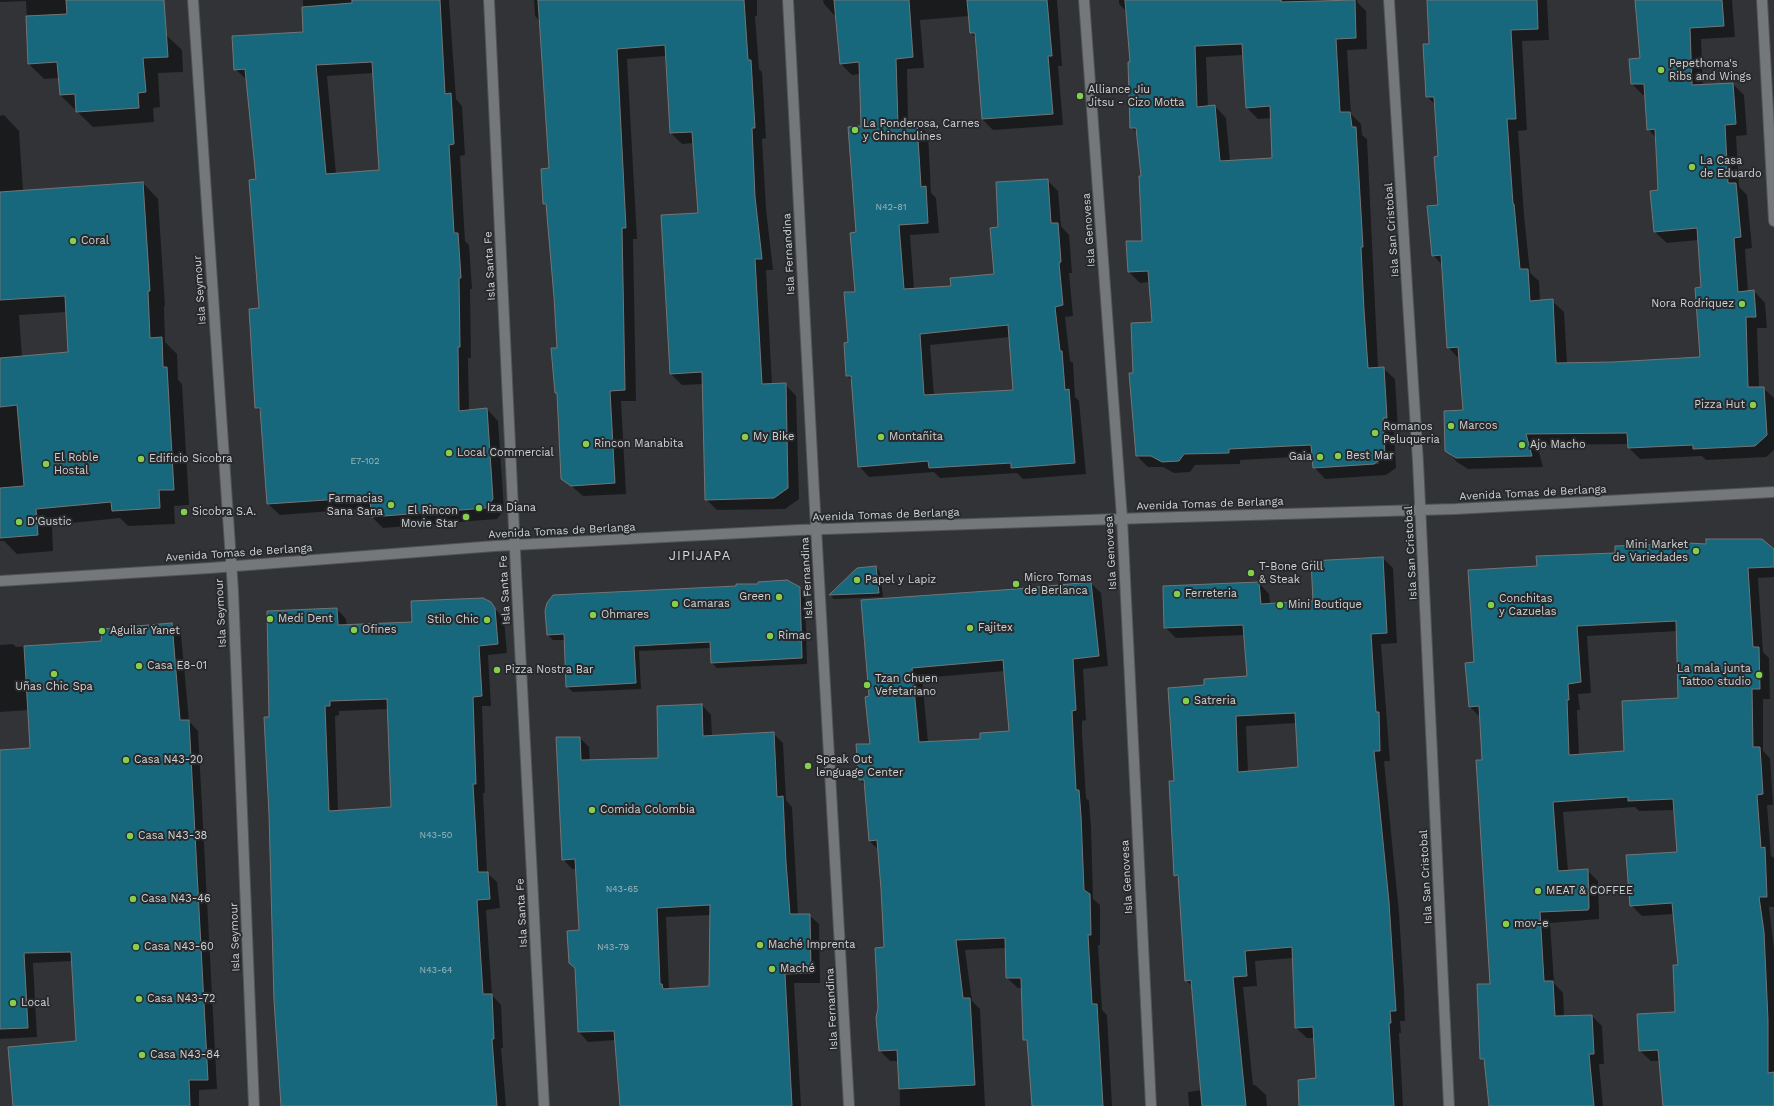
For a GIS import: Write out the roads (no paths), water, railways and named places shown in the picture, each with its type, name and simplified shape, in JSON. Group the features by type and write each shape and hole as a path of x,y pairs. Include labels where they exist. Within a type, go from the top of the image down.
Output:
{"street":[{"name":"Isla Seymour","path":"193,0 233,590 254,1106"},
{"name":"Isla Santa Fe","path":"488,0 514,546 544,1106"},
{"name":"Isla Fernandina","path":"788,0 816,530 849,1106"},
{"name":"Isla Genovesa","path":"1084,0 1122,518 1151,1106"},
{"name":"Isla San Cristobal","path":"1389,0 1420,509 1449,1106"},
{"path":"1762,0 1774,221"},
{"name":"Avenida Tomas de Berlanga","path":"0,581 514,546 816,530 1122,518 1455,509 1774,492"}],"place":[{"name":"Pepethoma's Ribs and Wings","path":"1661,70"},
{"name":"Alliance Jiu Jitsu - Cizo Motta","path":"1080,96"},
{"name":"La Ponderosa, Carnes y Chinchulines","path":"855,130"},
{"name":"La Casa de Eduardo","path":"1692,167"},
{"name":"Coral","path":"73,241"},
{"name":"Nora Rodriquez","path":"1742,304"},
{"name":"Pizza Hut","path":"1753,405"},
{"name":"Marcos","path":"1451,426"},
{"name":"Romanos Peluqueria","path":"1375,433"},
{"name":"My Bike","path":"745,437"},
{"name":"Montañita","path":"881,437"},
{"name":"Rincon Manabita","path":"586,444"},
{"name":"Ajo Macho","path":"1522,445"},
{"name":"Local Commercial","path":"449,453"},
{"name":"Best Mar","path":"1338,456"},
{"name":"Gaia","path":"1320,457"},
{"name":"Edificio Sicobra","path":"141,459"},
{"name":"El Roble Hostal","path":"46,464"},
{"name":"Farmacias Sana Sana","path":"391,505"},
{"name":"Iza Diana","path":"479,508"},
{"name":"Sicobra S.A.","path":"184,512"},
{"name":"El Rincon Movie Star","path":"466,517"},
{"name":"D'Gustic","path":"19,522"},
{"name":"Mini Market de Variedades","path":"1696,551"},
{"name":"T-Bone Grill & Steak","path":"1251,573"},
{"name":"Papel y Lapiz","path":"857,580"},
{"name":"Micro Tomas de Berlanca","path":"1016,584"},
{"name":"Ferreteria","path":"1177,594"},
{"name":"Green","path":"779,597"},
{"name":"Camaras","path":"675,604"},
{"name":"Mini Boutique","path":"1280,605"},
{"name":"Conchitas y Cazuelas","path":"1491,605"},
{"name":"Ohmares","path":"593,615"},
{"name":"Medi Dent","path":"270,619"},
{"name":"Stilo Chic","path":"487,620"},
{"name":"Fajitex","path":"970,628"},
{"name":"Ofines","path":"354,630"},
{"name":"Aguilar Yanet","path":"102,631"},
{"name":"Rimac","path":"770,636"},
{"name":"Casa E8-01","path":"139,666"},
{"name":"Pizza Nostra Bar","path":"497,670"},
{"name":"Uñas Chic Spa","path":"54,674"},
{"name":"La mala junta Tattoo studio","path":"1759,675"},
{"name":"Tzan Chuen Vefetariano","path":"867,685"},
{"name":"Satreria","path":"1186,701"},
{"name":"Casa N43-20","path":"126,760"},
{"name":"Speak Out lenguage Center","path":"808,766"},
{"name":"Comida Colombia","path":"592,810"},
{"name":"Casa N43-38","path":"130,836"},
{"name":"MEAT & COFFEE","path":"1538,891"},
{"name":"Casa N43-46","path":"133,899"},
{"name":"mov-e","path":"1506,924"},
{"name":"Maché Imprenta","path":"760,945"},
{"name":"Casa N43-60","path":"136,947"},
{"name":"Maché","path":"772,969"},
{"name":"Casa N43-72","path":"139,999"},
{"name":"Local","path":"13,1003"},
{"name":"Casa N43-84","path":"142,1055"}],"district":[{"name":"JIPIJAPA","path":"700,556"}]}
